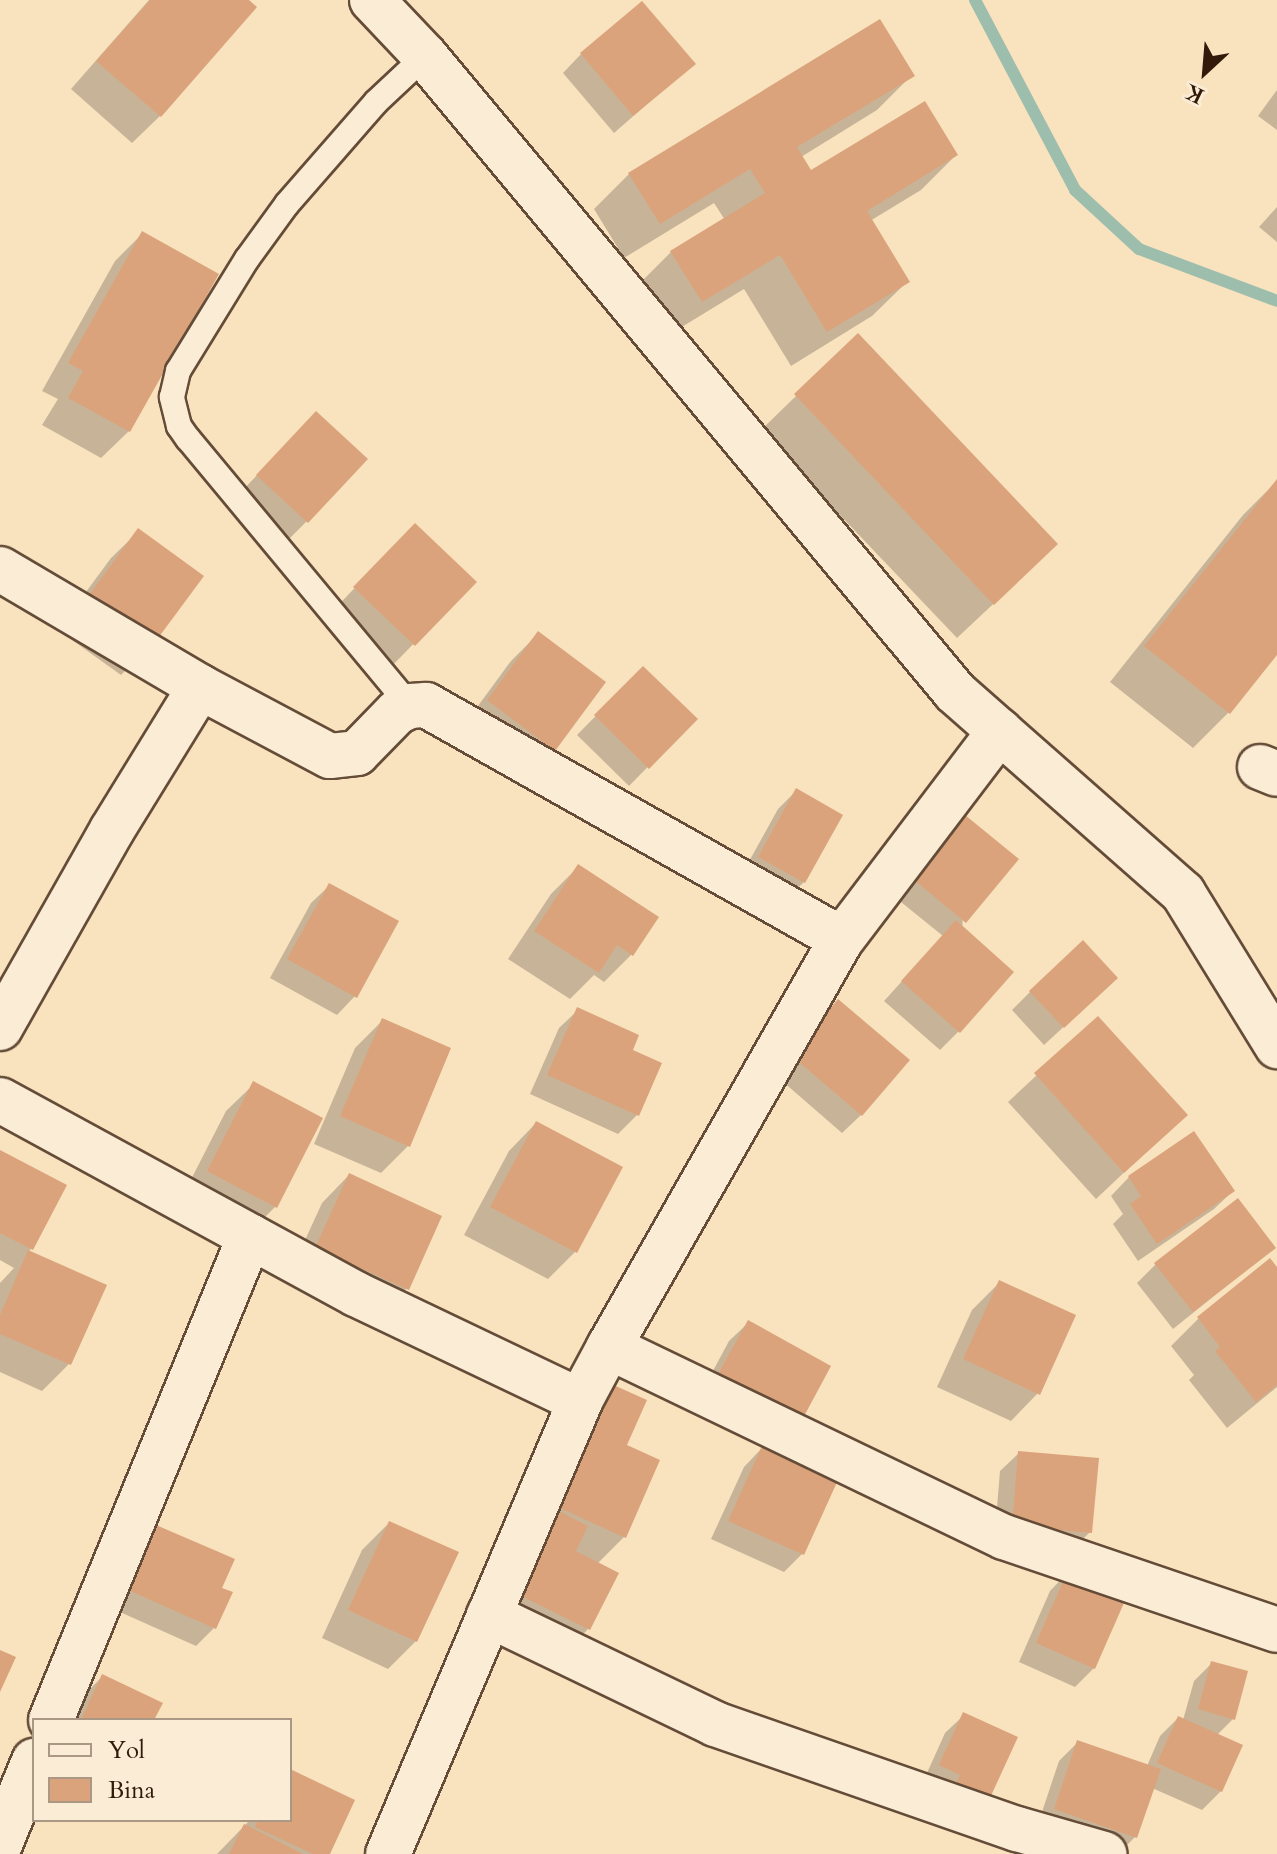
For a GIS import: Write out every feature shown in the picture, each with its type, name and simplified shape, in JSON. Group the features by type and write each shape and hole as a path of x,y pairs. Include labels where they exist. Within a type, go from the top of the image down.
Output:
{"street":[{"path":"372,0 425,56 955,692 1183,893 1277,1046"},
{"path":"0,569 200,687 330,756 344,757 357,753 397,712 410,706 426,705 842,939"},
{"path":"0,1028 119,818 200,687"},
{"path":"388,1854 580,1401 609,1347 842,939 1000,731"},
{"path":"0,1100 356,1294 580,1401"},
{"path":"52,1718 250,1236"},
{"path":"609,1347 1004,1537 1277,1630"},
{"path":"489,1615 715,1724 1017,1829 1104,1854"},
{"path":"0,1844 32,1766"}],"lane":[{"path":"410,706 188,439 179,426 172,397 178,371 247,259 287,204 376,102 425,56"}],"building":[{"path":"150,0 249,0 257,7 161,117 96,61"},
{"path":"642,1 696,64 633,116 580,53"},
{"path":"880,19 915,76 797,147 811,170 925,101 958,155 867,211 910,282 827,332 780,255 702,302 670,251 765,193 750,169 660,224 628,173"},
{"path":"142,231 219,274 130,432 68,398 83,371 68,363"},
{"path":"858,333 1058,544 994,605 794,394"},
{"path":"316,411 368,459 308,523 256,475"},
{"path":"1277,479 1277,655 1230,714 1144,646"},
{"path":"415,523 477,582 415,646 353,587"},
{"path":"138,528 204,576 150,649 84,602"},
{"path":"538,631 606,682 555,751 487,700"},
{"path":"643,666 698,719 649,769 594,715"},
{"path":"796,788 843,815 805,883 758,857"},
{"path":"965,815 1019,859 966,923 913,879"},
{"path":"578,864 659,917 633,956 617,945 599,973 534,931"},
{"path":"329,883 399,921 357,998 287,959"},
{"path":"956,920 1014,972 960,1033 901,981"},
{"path":"1083,940 1118,978 1064,1028 1029,991"},
{"path":"838,999 910,1060 862,1116 791,1055"},
{"path":"577,1007 639,1035 633,1050 662,1063 639,1116 547,1075"},
{"path":"1098,1016 1188,1115 1124,1173 1034,1073"},
{"path":"382,1018 451,1048 410,1147 340,1116"},
{"path":"253,1081 323,1118 277,1208 207,1171"},
{"path":"536,1121 623,1167 577,1253 490,1207"},
{"path":"1194,1131 1235,1191 1157,1244 1130,1204 1141,1196 1128,1176"},
{"path":"0,1150 67,1185 33,1250 0,1233"},
{"path":"349,1173 442,1216 409,1290 315,1248"},
{"path":"1238,1198 1276,1248 1193,1312 1154,1263"},
{"path":"28,1250 107,1285 71,1365 0,1334 0,1315"},
{"path":"1270,1258 1277,1267 1277,1385 1256,1402 1215,1351 1220,1347 1197,1317"},
{"path":"999,1280 1076,1315 1040,1395 963,1359"},
{"path":"748,1320 831,1366 802,1420 718,1374"},
{"path":"609,1383 647,1400 627,1445 660,1460 626,1538 555,1506"},
{"path":"762,1446 838,1480 804,1555 728,1521"},
{"path":"1018,1451 1099,1458 1092,1533 1012,1526"},
{"path":"557,1510 588,1526 576,1551 619,1573 590,1630 515,1593"},
{"path":"389,1521 459,1552 417,1642 348,1610"},
{"path":"156,1525 235,1559 222,1588 233,1592 216,1629 128,1590"},
{"path":"1068,1570 1127,1596 1095,1669 1036,1643"},
{"path":"0,1650 16,1657 0,1692"},
{"path":"1211,1661 1248,1671 1235,1720 1198,1709"},
{"path":"102,1674 163,1703 155,1718 82,1718"},
{"path":"963,1712 1018,1737 984,1811 951,1795 960,1775 939,1765"},
{"path":"1178,1716 1243,1745 1222,1792 1157,1763"},
{"path":"1077,1740 1161,1769 1137,1838 1054,1809"},
{"path":"292,1770 355,1800 330,1854 313,1854 255,1827 257,1822 292,1822"},
{"path":"244,1824 303,1854 229,1854"}],"waterway":[{"path":"975,0 1075,190 1139,249 1277,301"}]}
